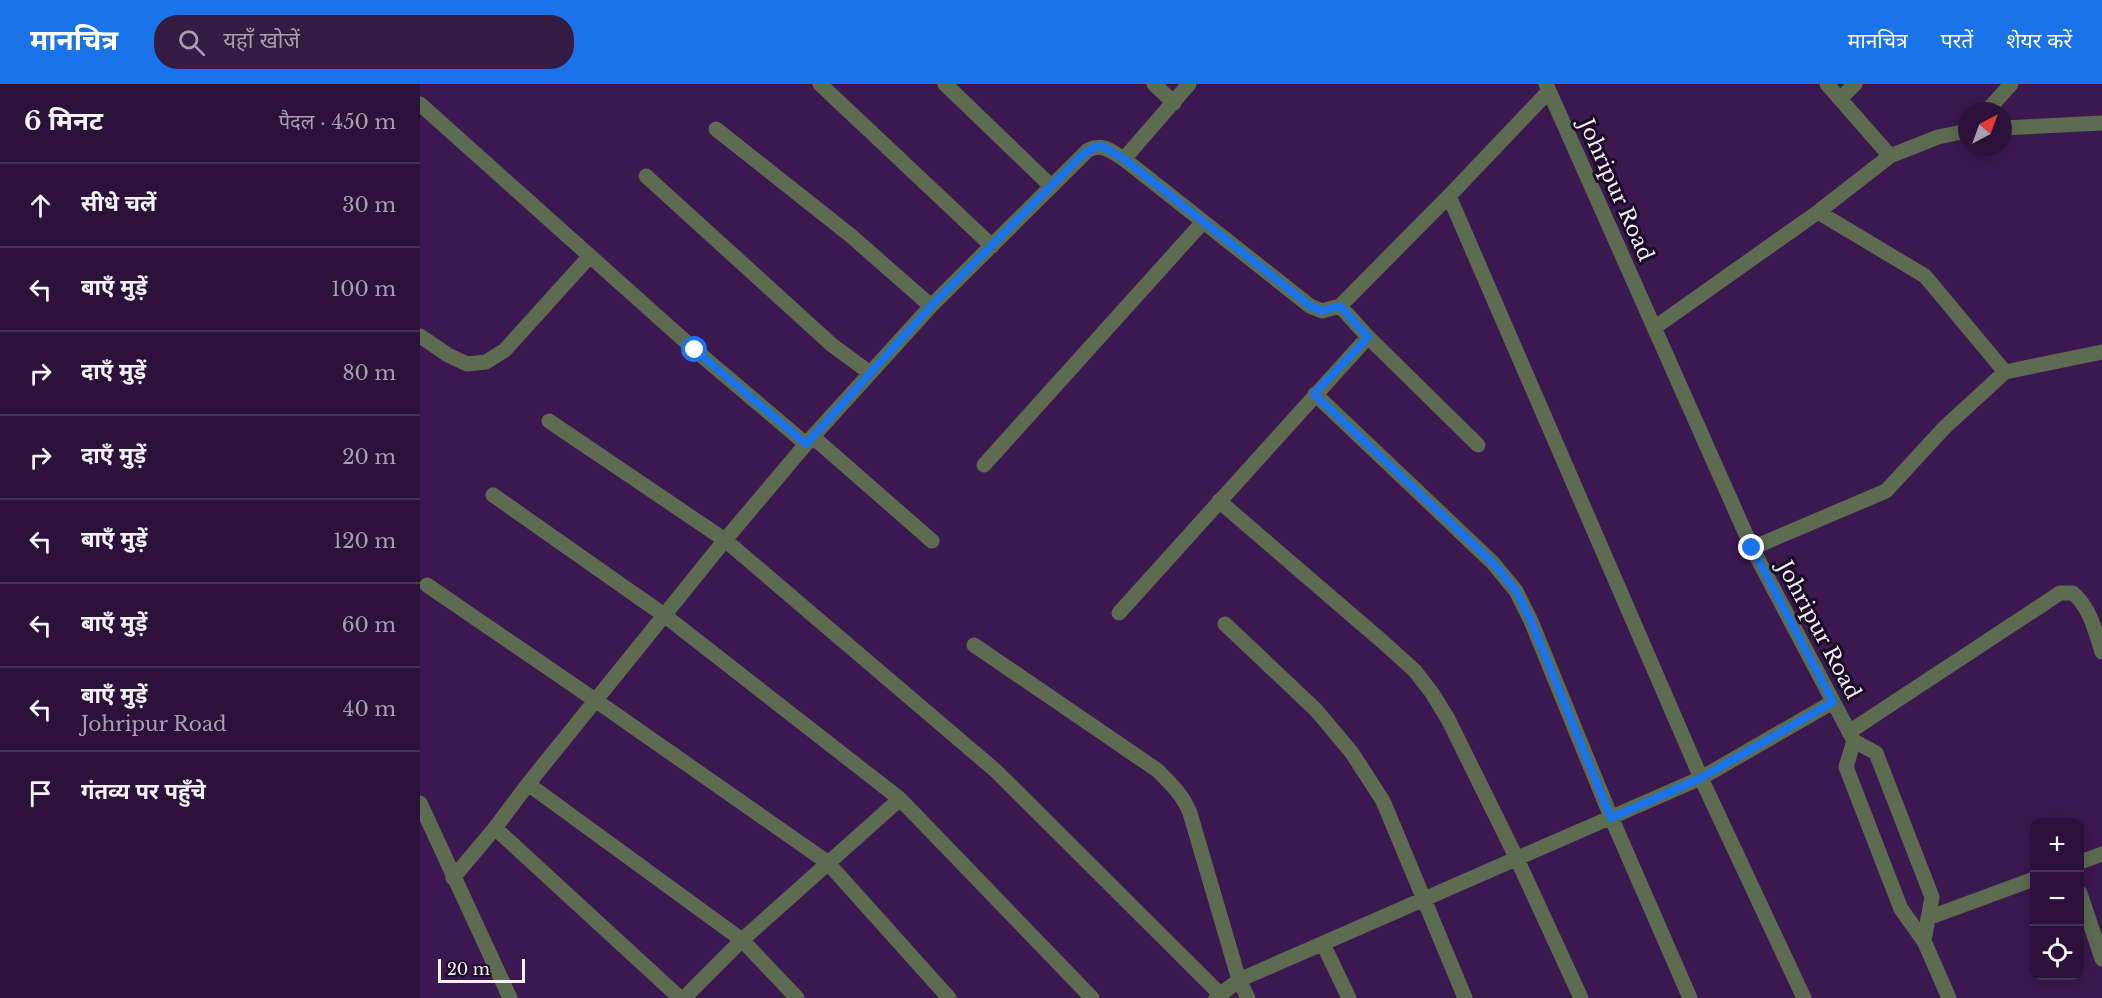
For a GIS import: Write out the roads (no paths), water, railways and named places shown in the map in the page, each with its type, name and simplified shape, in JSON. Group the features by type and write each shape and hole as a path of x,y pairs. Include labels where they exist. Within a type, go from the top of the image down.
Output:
{"street":[{"path":"820,84 992,246"},
{"path":"945,84 1051,186"},
{"path":"1154,84 1174,102"},
{"path":"1124,159 1189,84"},
{"path":"1827,84 1890,156"},
{"path":"1840,99 1855,84"},
{"path":"1995,102 2010,84"},
{"path":"453,878 725,540 810,441 931,306 1082,155 1097,146 1104,147 1124,159 1310,306 1322,311 1340,306 1449,196 1548,87"},
{"name":"Johripur Road","path":"1548,87 1752,548 1851,736"},
{"path":"420,104 590,257 932,541"},
{"path":"2012,128 2102,123"},
{"path":"716,129 850,235 931,306"},
{"path":"1654,328 1818,212 1890,156 1938,137 1958,133"},
{"path":"646,176 832,345 870,373"},
{"path":"1449,196 1701,778 1804,998"},
{"path":"1818,212 1924,276 2005,372"},
{"path":"984,465 1203,222"},
{"path":"420,336 448,355 467,364 486,362 505,350 590,257"},
{"path":"1340,306 1368,337 1478,444"},
{"path":"1119,613 1314,394 1368,337"},
{"path":"1752,548 1886,491 1944,428 2005,372 2102,352"},
{"path":"1314,394 1493,563 1516,591 1531,621 1611,818 1690,998"},
{"path":"549,422 725,540 996,771 1218,996 1239,980 1701,778 1833,702"},
{"path":"493,495 664,615 900,799 1092,998"},
{"path":"1219,501 1415,671 1432,693 1448,719 1517,859 1581,998"},
{"path":"426,585 827,862 950,998"},
{"path":"1949,998 1924,941 1901,909 1846,767 1851,736 2060,593 2073,593 2079,599 2088,612 2102,652"},
{"path":"1225,624 1316,710 1352,753 1383,801 1465,998"},
{"path":"974,645 1157,770 1174,787 1190,813 1239,980 1248,998"},
{"path":"1851,736 1876,753 1932,897 1924,941"},
{"path":"528,784 742,940 797,998"},
{"path":"495,828 682,998 827,862 900,799"},
{"path":"420,803 510,998"},
{"path":"2084,860 2102,854"},
{"path":"1928,918 2030,880"},
{"path":"2084,907 2102,959"},
{"path":"1323,944 1349,998"}]}
